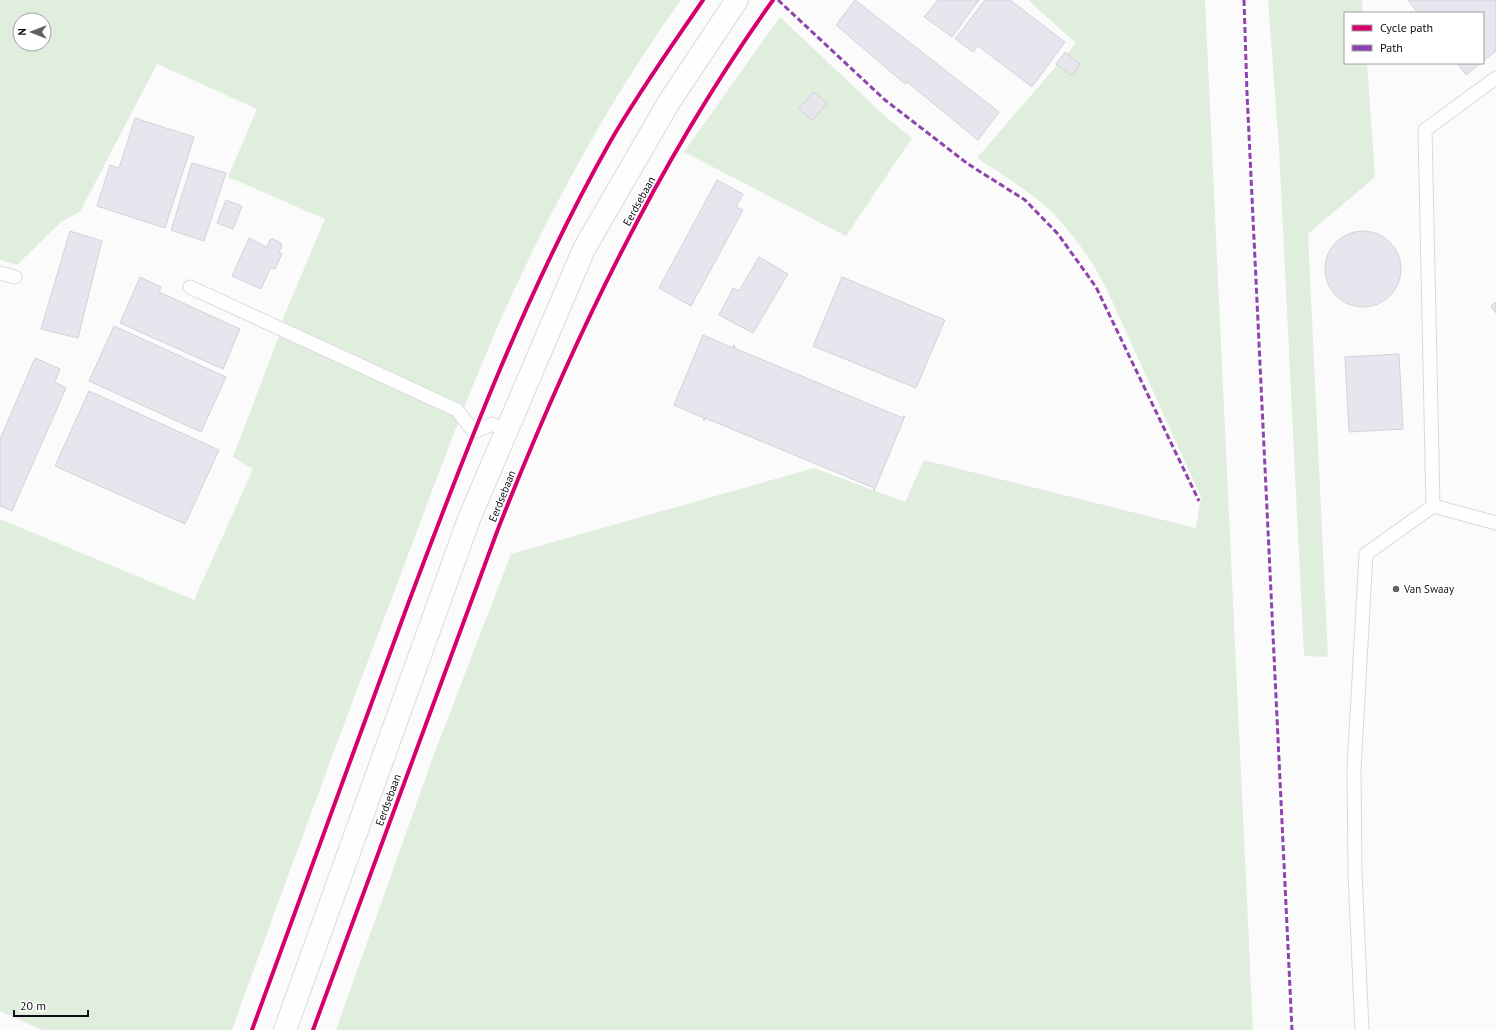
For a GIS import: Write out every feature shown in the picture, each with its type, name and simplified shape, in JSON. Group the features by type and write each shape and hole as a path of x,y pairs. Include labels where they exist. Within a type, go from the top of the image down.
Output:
{"main road":[{"name":"Eerdsebaan","path":"285,1030 469,518 584,249 669,102 737,0"}],"lane":[{"path":"1432,506 1425,130 1496,78"},
{"path":"0,273 15,277"},
{"path":"190,287 457,410 474,432 492,424 506,431"},
{"path":"1432,506 1496,523"},
{"path":"1362,1030 1355,873 1354,769 1366,554 1432,506"}],"green space":[{"path":"0,0 681,0 631,74 586,150 543,230 491,341 453,436 361,679 232,1030 42,1030 0,1011 0,519 194,600 253,469 233,457 279,336 284,316 325,219 228,177 257,109 157,64 80,212 62,221 17,265 0,260"},
{"path":"1028,0 1205,0 1253,1030 336,1030 433,757 511,554 814,468 905,502 924,460 1196,528 1201,497 1108,292 1091,261 1077,241 1054,214 1007,177 977,158 1076,43"},
{"path":"1268,0 1362,0 1363,12 1344,12 1344,64 1367,64 1375,177 1308,234 1328,657 1304,656 1279,149"},
{"path":"780,17 887,118 912,138 846,236 684,152"}],"building":[{"path":"855,0 999,112 978,140 907,82 905,84 836,25"},
{"path":"938,0 979,0 952,37 924,17"},
{"path":"985,0 1010,0 1065,42 1032,87 978,46 973,52 955,39"},
{"path":"1408,0 1496,0 1496,51 1484,60 1484,12 1417,12"},
{"path":"1065,52 1080,64 1073,74 1070,75 1056,64"},
{"path":"1458,64 1480,64 1466,75"},
{"path":"813,92 827,103 813,120 799,109"},
{"path":"135,118 194,137 165,228 97,206 110,165 119,168"},
{"path":"192,163 226,173 204,241 171,230"},
{"path":"717,180 743,194 736,207 743,210 691,306 659,288"},
{"path":"226,200 242,206 233,229 217,223"},
{"path":"70,231 102,241 78,338 41,329"},
{"path":"1363,231 1378,234 1390,242 1398,254 1401,269 1398,284 1390,296 1378,304 1363,307 1348,304 1336,296 1328,284 1325,269 1328,254 1336,242 1348,234"},
{"path":"249,238 267,247 270,240 273,239 281,243 282,246 279,252 282,254 275,269 271,267 261,289 232,276"},
{"path":"759,257 788,274 753,333 719,315 733,288 739,291"},
{"path":"140,277 161,287 159,292 240,329 223,369 120,323"},
{"path":"842,277 945,320 916,388 813,346"},
{"path":"1496,302 1496,313 1491,306"},
{"path":"114,326 226,377 201,432 89,381"},
{"path":"703,335 733,348 734,345 734,348 903,418 905,416 874,491 874,488 705,418 704,421 704,418 674,405"},
{"path":"1399,354 1403,429 1349,432 1345,357"},
{"path":"35,358 60,369 55,382 66,388 12,511 0,506 0,439"},
{"path":"89,391 219,450 185,524 55,466"}],"marked path":[{"path":"778,0 885,100 968,164 1025,200 1058,234 1096,287 1199,501"},
{"path":"1244,0 1247,93 1292,1030"}],"cycle path":[{"path":"252,1030 430,545 476,428 525,311 580,198 610,142 643,88 703,0"},
{"path":"313,1030 498,529 555,391 619,256 654,190 691,125 773,0"}],"place":[{"name":"Van Swaay","path":"1396,589"}]}
